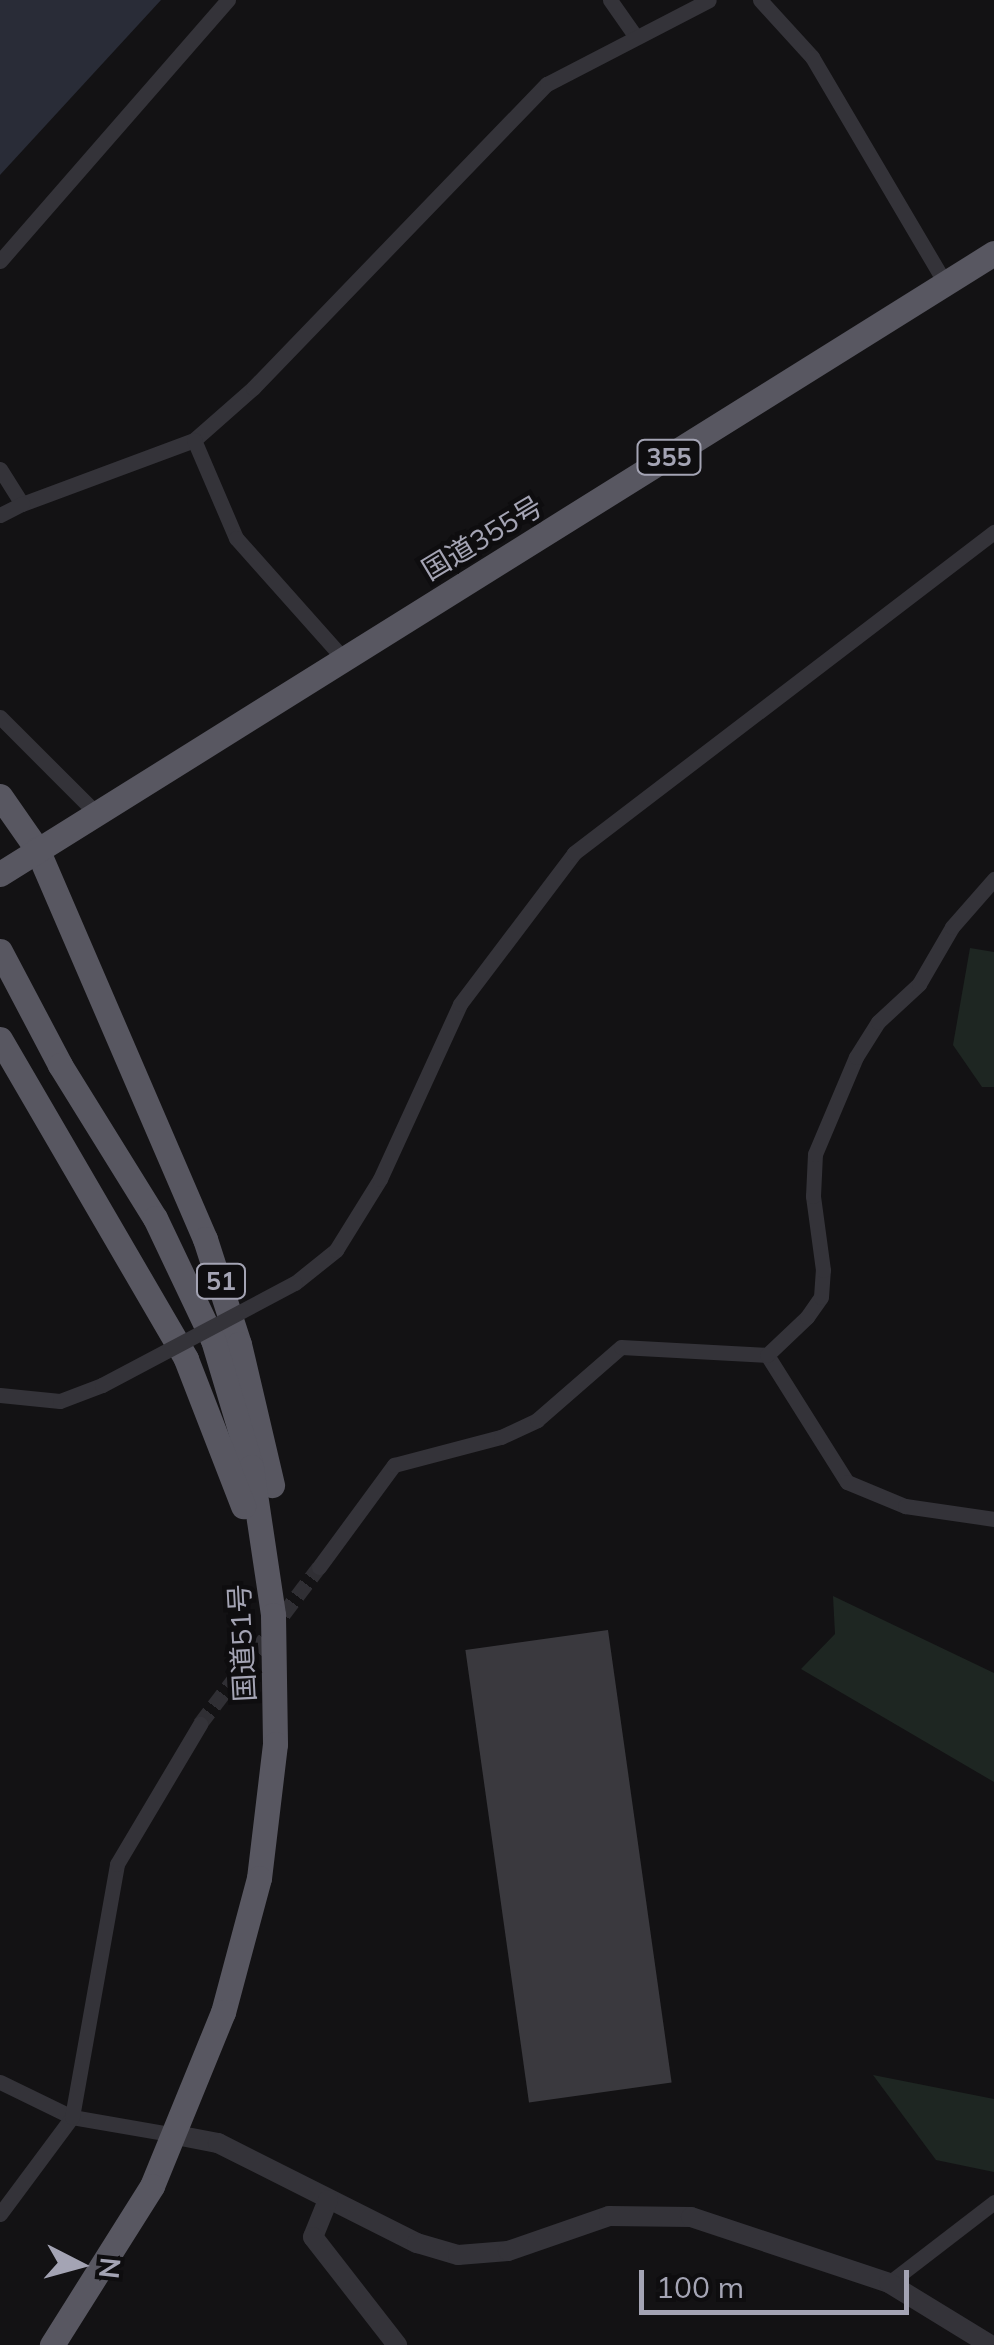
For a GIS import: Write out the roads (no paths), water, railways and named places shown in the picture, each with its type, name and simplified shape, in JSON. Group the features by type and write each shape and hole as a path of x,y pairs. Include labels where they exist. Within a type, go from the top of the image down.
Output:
{"highway":[{"name":"国道355号","path":"0,874 994,252"},
{"name":"51","path":"0,796 37,849 205,1238 239,1344 280,1546 283,1636 275,1744"},
{"name":"国道51号","path":"0,951 60,1065 155,1218 218,1357 252,1468 266,1548 275,1744 260,1878 243,1944 176,2135 122,2236 52,2345"},
{"name":"51","path":"0,1039 177,1342 236,1475 263,1617 275,1744"}],"street":[{"path":"0,261 228,0"},
{"path":"610,0 636,36"},
{"path":"0,514 194,440 253,388 547,84 709,0"},
{"path":"760,0 812,58 945,283"},
{"path":"194,440 236,538 342,658"},
{"path":"0,469 22,504"},
{"path":"0,1394 60,1401 102,1385 295,1283 336,1250 380,1179 460,1004 574,852 994,532"},
{"path":"0,717 97,814"},
{"path":"767,1355 821,1297 815,1154 856,1057 878,1022 919,984 952,927 994,879"},
{"path":"319,1567 394,1465 502,1437 537,1420 621,1347 767,1355"},
{"path":"767,1355 847,1482 905,1506 994,1519"},
{"path":"0,2214 72,2117 117,1864 200,1724"},
{"path":"0,2082 72,2117 218,2143 417,2243 458,2255 508,2251 608,2216 691,2217 889,2283 990,2345"},
{"path":"328,2200 313,2238 397,2345"},
{"path":"889,2283 994,2202"}],"tunnel":[{"path":"200,1724 319,1567"}]}
